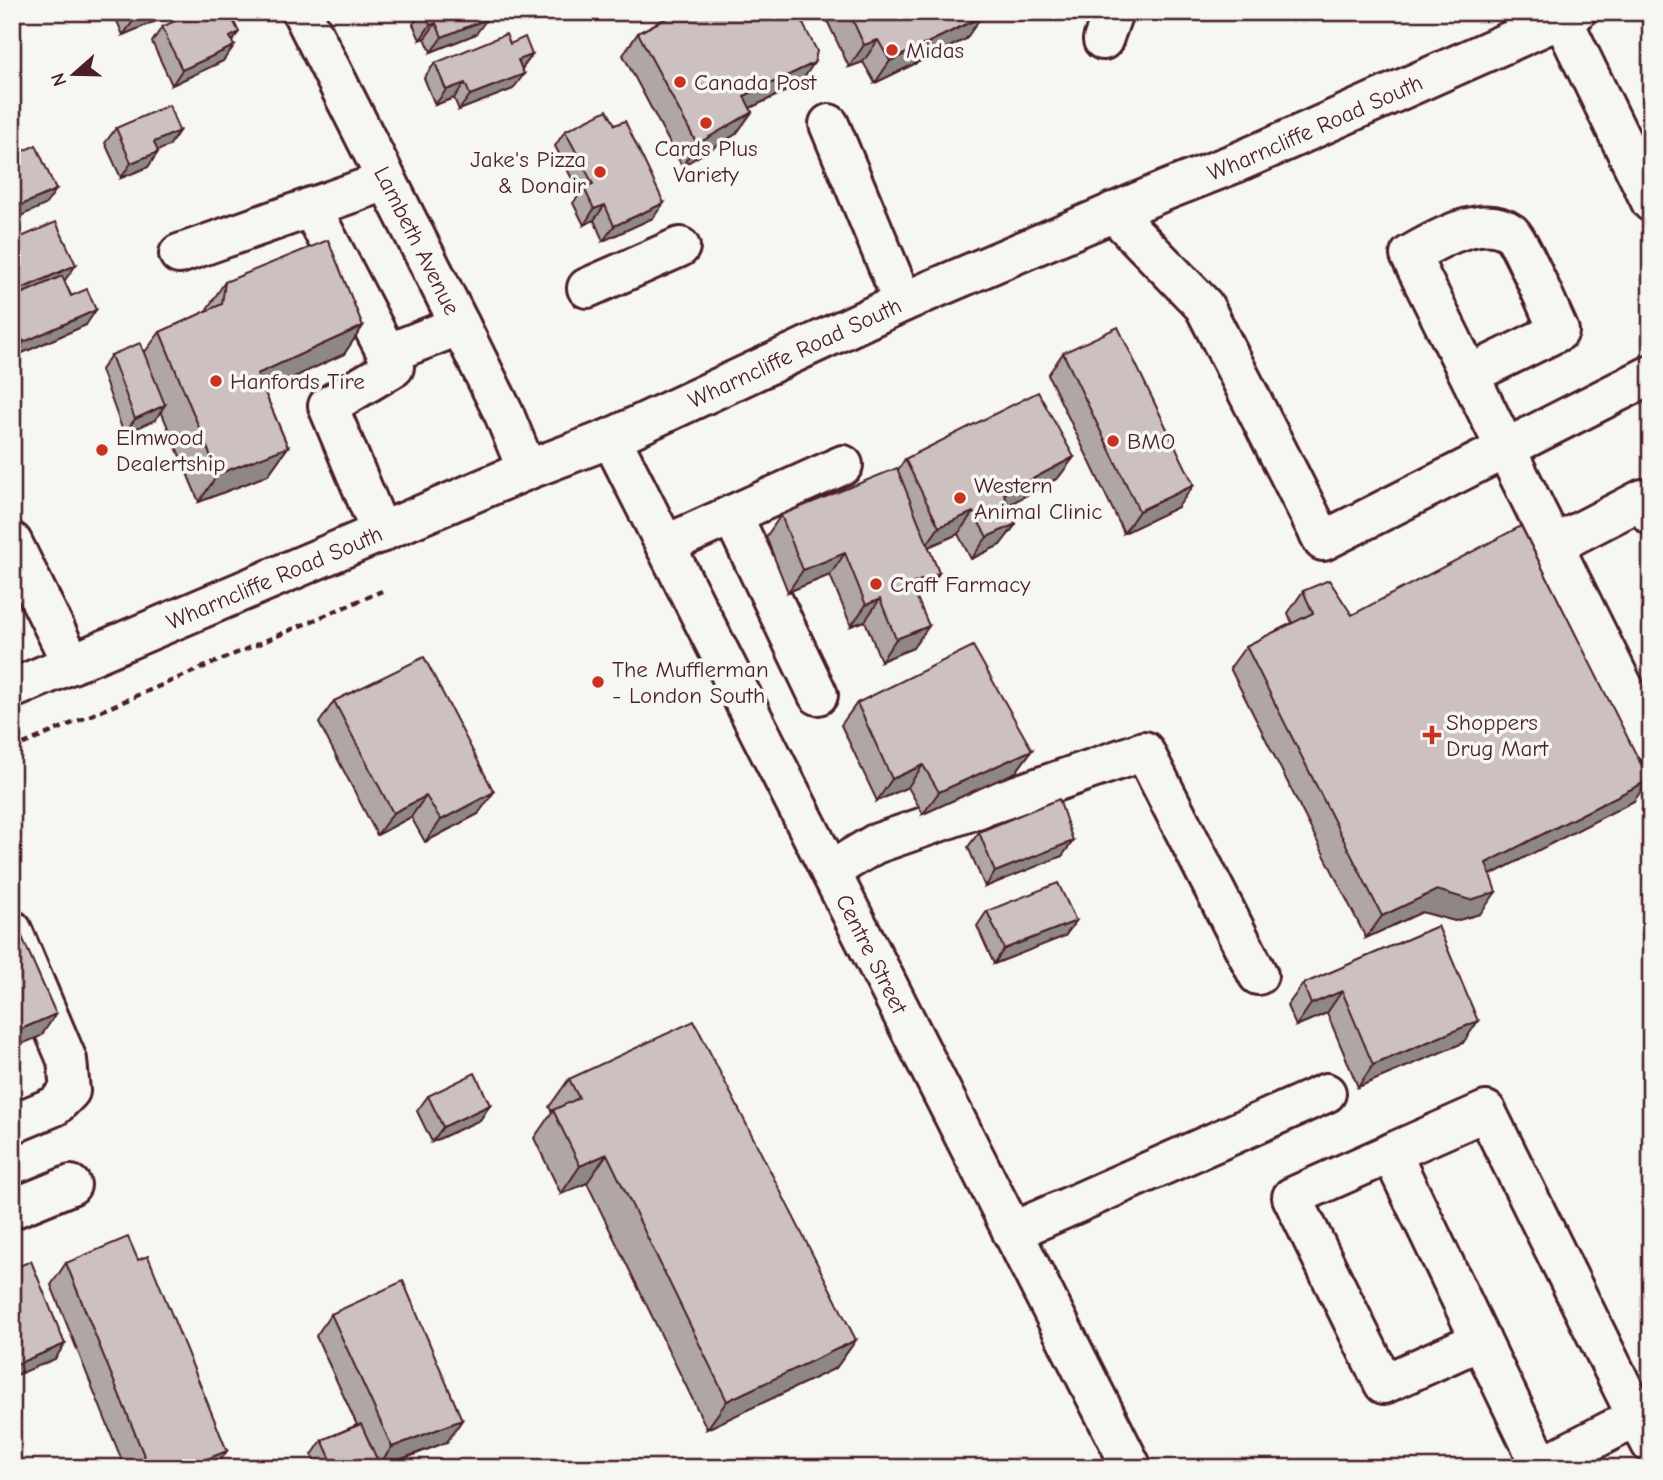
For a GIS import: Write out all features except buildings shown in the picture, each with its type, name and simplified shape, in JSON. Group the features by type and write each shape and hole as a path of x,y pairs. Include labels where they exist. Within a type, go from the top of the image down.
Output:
{"street":[{"name":"Lambeth Avenue","path":"302,12 504,414 527,470"},
{"path":"1566,15 1651,202"},
{"name":"Wharncliffe Road South","path":"12,689 527,470 611,438 903,303 1238,162 1566,15"},
{"path":"829,124 903,303"},
{"path":"179,254 386,181"},
{"path":"311,207 394,367 328,406 381,533"},
{"path":"1114,212 1204,306 1322,541 1651,375"},
{"path":"587,288 680,247"},
{"path":"387,354 460,325"},
{"path":"1471,374 1648,731"},
{"name":"Centre Street","path":"611,438 1132,1468"},
{"path":"665,545 843,465"},
{"path":"1554,545 1643,499 1651,514"},
{"path":"732,515 818,695"},
{"path":"12,542 72,664"},
{"path":"830,871 875,844 1144,751 1258,975"},
{"path":"12,930 66,1060 70,1091 55,1106 12,1124"},
{"path":"1012,1232 1326,1093"},
{"path":"1391,1153 1541,1467 1644,1431 1486,1111 1391,1153 1292,1197 1384,1384 1480,1340"},
{"path":"12,1209 71,1185"}],"path":[{"path":"12,749 382,591"}],"place":[{"name":"Midas","path":"892,50"},
{"name":"Canada Post","path":"680,82"},
{"name":"Cards Plus Variety","path":"706,123"},
{"name":"Jake's Pizza & Donair","path":"600,172"},
{"name":"Hanfords Tire","path":"216,381"},
{"name":"BMO","path":"1113,441"},
{"name":"Elmwood Dealertship","path":"102,450"},
{"name":"Western Animal Clinic","path":"960,498"},
{"name":"Craft Farmacy","path":"876,584"},
{"name":"The Mufflerman - London South","path":"598,682"},
{"name":"Shoppers Drug Mart","path":"1432,735"}]}
